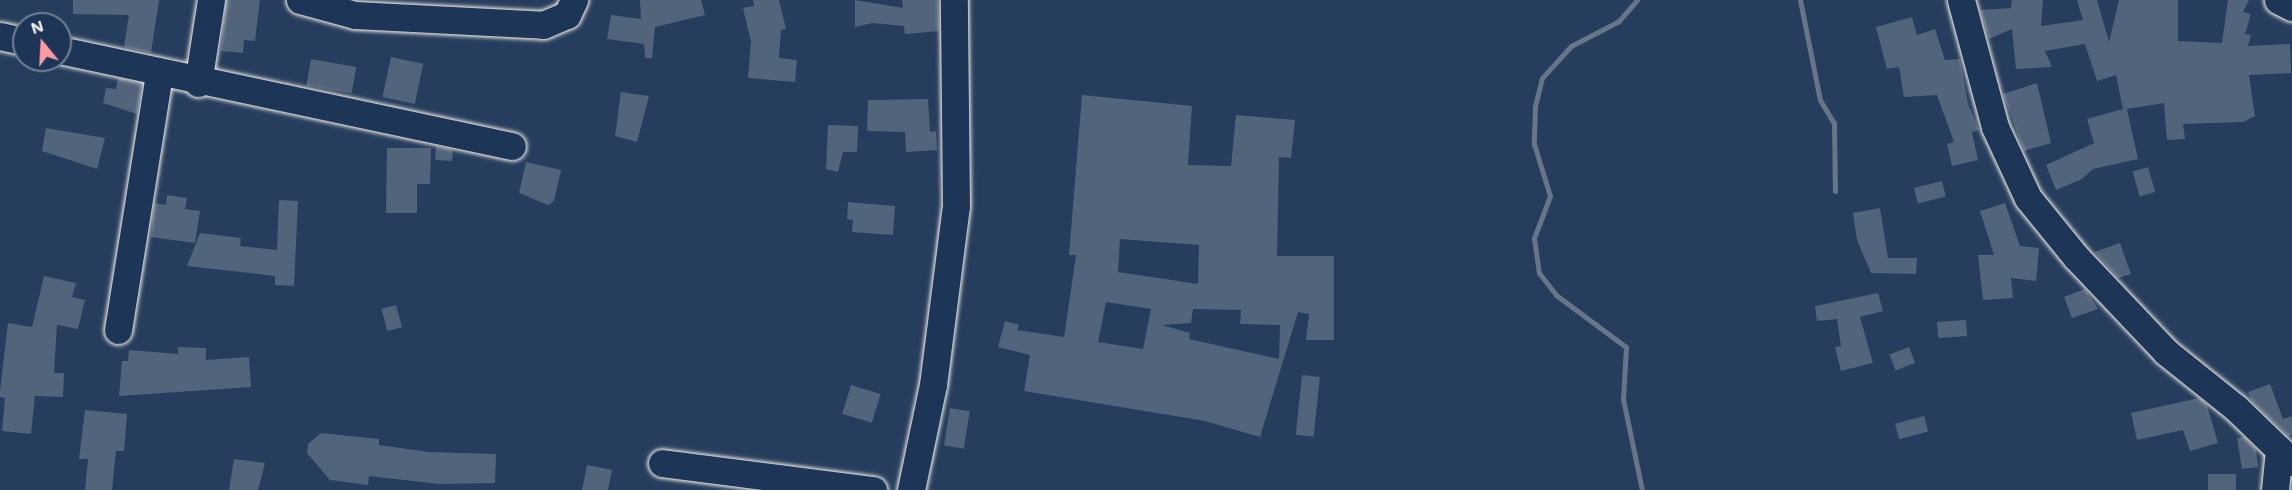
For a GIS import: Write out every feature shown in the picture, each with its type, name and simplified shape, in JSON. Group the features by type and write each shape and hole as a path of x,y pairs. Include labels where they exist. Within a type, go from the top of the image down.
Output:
{"street":[{"path":"198,83 211,0"},
{"path":"300,0 355,15 543,25 567,15 574,0"},
{"path":"911,490 933,385 956,206 954,0"},
{"path":"1961,0 1995,127 2028,198 2076,257 2166,352 2285,456 2276,490"},
{"path":"2278,0 2292,7"},
{"path":"72,53 159,75 512,146"},
{"path":"118,330 159,75"},
{"path":"662,463 873,490"}],"building":[{"path":"73,0 159,0 151,53 124,47 129,15 73,14"},
{"path":"226,0 260,0 255,41 244,40 243,53 221,51"},
{"path":"640,0 701,0 705,15 655,27 652,58 645,58 644,44 607,39 611,15 641,19"},
{"path":"753,0 779,0 786,29 781,30 779,58 797,60 795,82 748,78 751,42 743,8 754,6"},
{"path":"855,0 903,8 902,0 938,0 939,31 905,34 904,26 872,23 855,27"},
{"path":"2012,0 2043,0 2041,26 2083,20 2077,0 2097,0 2109,42 2119,0 2178,0 2178,41 2222,43 2228,0 2249,0 2243,12 2251,14 2245,34 2251,35 2248,46 2290,44 2291,73 2249,75 2255,116 2243,122 2183,124 2185,139 2167,140 2164,103 2127,109 2138,159 2093,169 2082,179 2056,190 2046,165 2094,143 2087,119 2123,109 2116,75 2097,81 2085,44 2045,51 2052,67 2016,69 2012,29 1989,39 1980,10 2011,8"},
{"path":"1912,17 1917,35 1935,29 1945,60 1960,59 1968,104 1979,130 1972,132 1978,160 1952,166 1947,144 1954,142 1937,95 1904,97 1899,67 1887,69 1876,27"},
{"path":"391,57 423,64 415,104 382,97"},
{"path":"311,59 356,67 352,94 306,86"},
{"path":"118,78 142,83 137,114 103,103 106,88 116,89"},
{"path":"2037,83 2051,143 2024,151 2003,94"},
{"path":"621,92 649,96 637,142 615,136"},
{"path":"1082,95 1192,106 1188,165 1231,166 1236,115 1295,120 1291,158 1279,157 1277,256 1334,256 1334,340 1306,340 1309,314 1298,312 1260,437 1205,421 1024,391 1030,355 998,347 1005,321 1019,325 1017,330 1064,337 1076,255 1069,255","holes":["1120,239 1199,245 1198,284 1118,272","1106,302 1151,309 1143,349 1098,342","1193,309 1241,310 1240,324 1280,325 1279,359 1189,339 1190,333 1162,325 1191,323"]},
{"path":"928,99 930,132 936,131 937,150 906,152 905,132 867,131 868,100"},
{"path":"828,125 858,126 857,152 843,152 838,172 826,169"},
{"path":"46,128 105,138 97,169 42,151"},
{"path":"436,146 453,150 452,161 435,160"},
{"path":"387,148 431,148 430,184 417,184 417,213 386,213"},
{"path":"526,162 561,170 554,201 548,205 519,193"},
{"path":"2148,167 2155,192 2140,196 2133,171"},
{"path":"1942,181 1946,197 1918,204 1914,188"},
{"path":"167,195 187,198 185,209 200,211 195,243 151,237 154,203 166,205"},
{"path":"279,200 298,201 294,286 275,285 275,276 187,266 200,233 241,238 240,246 277,250"},
{"path":"848,202 895,206 893,235 852,232 853,220 847,219"},
{"path":"2005,203 2020,246 2039,248 2036,281 2011,278 2013,298 1983,300 1978,255 1994,255 1980,211"},
{"path":"1880,208 1888,258 1917,258 1916,274 1871,273 1857,240 1853,213"},
{"path":"2120,243 2131,274 2118,278 2095,252"},
{"path":"44,276 76,283 72,297 85,300 78,329 57,325 54,373 64,373 63,397 35,396 31,434 2,431 5,398 0,397 0,391 8,323 32,327"},
{"path":"2085,289 2098,309 2072,318 2064,297"},
{"path":"1878,293 1883,311 1860,317 1873,363 1841,371 1835,347 1841,346 1837,319 1817,321 1815,306"},
{"path":"396,305 402,327 387,331 382,309"},
{"path":"1966,320 1967,336 1938,338 1937,322"},
{"path":"178,347 206,348 206,360 249,357 251,387 119,396 122,361 128,361 129,350 178,354"},
{"path":"1909,347 1915,363 1895,370 1889,355"},
{"path":"1302,375 1320,377 1314,437 1296,435"},
{"path":"2270,384 2283,419 2292,416 2292,435 2288,436 2251,400 2248,392"},
{"path":"851,385 881,394 872,423 842,414"},
{"path":"2199,398 2207,405 2218,443 2190,451 2183,430 2137,440 2131,413"},
{"path":"950,408 970,411 964,449 944,446"},
{"path":"85,410 127,414 124,451 116,451 112,490 85,490 88,459 79,459"},
{"path":"1924,416 1928,431 1899,439 1895,424"},
{"path":"321,433 379,439 379,445 429,452 496,454 495,483 439,484 369,476 368,485 330,480 307,453 308,444"},
{"path":"2244,437 2256,449 2258,467 2242,469 2237,438"},
{"path":"234,459 265,463 258,490 229,490"},
{"path":"587,465 612,470 608,490 582,490"},
{"path":"2208,474 2236,474 2236,490 2208,490"}],"waterway":[{"path":"1637,0 1619,21 1571,46 1542,78 1535,107 1534,144 1550,196 1534,238 1539,273 1556,295 1626,347 1623,399 1642,490"},
{"path":"1800,0 1820,100 1834,123 1835,191"}]}
